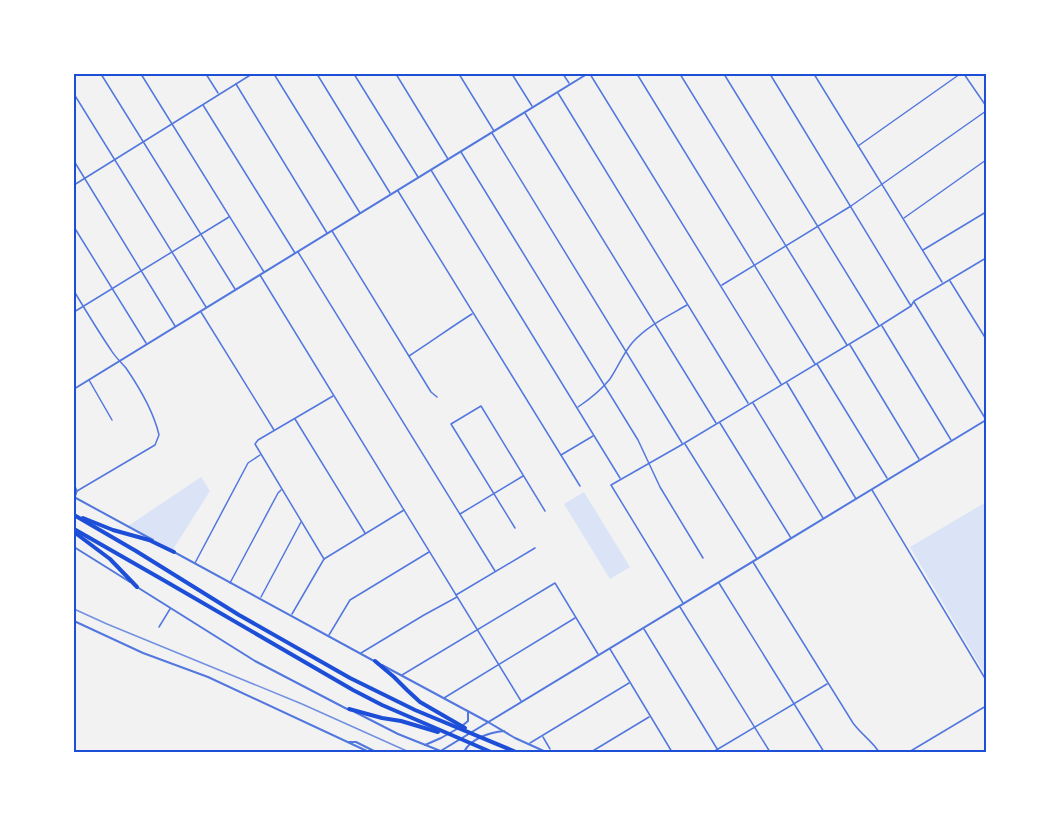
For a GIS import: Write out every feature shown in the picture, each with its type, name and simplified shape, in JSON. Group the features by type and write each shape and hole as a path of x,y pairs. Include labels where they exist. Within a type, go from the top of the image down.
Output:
{"highway":[{"path":"75,515 113,530 148,540 174,552"},
{"path":"75,515 239,615 350,678 415,710 458,726 516,753"},
{"path":"74,531 110,559 137,587"},
{"path":"74,531 141,567 353,690 491,753"},
{"path":"375,661 420,702 458,726"},
{"path":"349,709 445,733"}],"street":[{"path":"101,74 235,290"},
{"path":"141,74 264,272"},
{"path":"206,74 219,94"},
{"path":"74,185 252,74"},
{"path":"274,74 360,213"},
{"path":"317,74 391,194"},
{"path":"354,74 418,177"},
{"path":"396,74 448,159"},
{"path":"459,74 828,683 857,729 870,740 879,753"},
{"path":"512,74 532,107"},
{"path":"563,74 570,84"},
{"path":"74,389 589,74 781,385"},
{"path":"637,74 888,480"},
{"path":"680,74 920,460"},
{"path":"724,74 952,441"},
{"path":"770,74 911,306"},
{"path":"813,74 943,284"},
{"path":"858,146 960,74"},
{"path":"964,74 987,106"},
{"path":"235,84 327,233"},
{"path":"557,92 749,405"},
{"path":"74,94 206,308"},
{"path":"203,104 495,571"},
{"path":"720,285 851,206 987,111"},
{"path":"525,112 655,324 791,538"},
{"path":"460,152 638,440 660,487 703,558"},
{"path":"902,219 987,160"},
{"path":"74,161 176,326"},
{"path":"431,170 621,480"},
{"path":"397,190 580,486"},
{"path":"922,251 987,212"},
{"path":"74,312 230,217"},
{"path":"74,227 146,344"},
{"path":"332,231 436,397"},
{"path":"684,603 611,485 684,444 880,326 911,306 914,301 987,258"},
{"path":"260,274 522,702"},
{"path":"950,280 987,339"},
{"path":"74,291 145,400 159,435 155,445 77,491 74,497 546,753"},
{"path":"74,547 255,661 349,709 441,752 987,420 914,301"},
{"path":"577,408 604,385 632,343 655,324 687,305"},
{"path":"200,311 274,431"},
{"path":"409,356 473,314"},
{"path":"88,380 112,420"},
{"path":"787,382 856,499"},
{"path":"324,559 255,444 334,396"},
{"path":"753,402 824,519"},
{"path":"516,528 451,424 481,406 545,511"},
{"path":"295,418 365,534"},
{"path":"561,455 594,436"},
{"path":"195,563 248,463 260,454"},
{"path":"459,514 523,476"},
{"path":"74,484 77,491"},
{"path":"872,489 987,680"},
{"path":"230,583 278,493 282,490"},
{"path":"291,615 324,559 404,510"},
{"path":"261,598 302,521"},
{"path":"361,653 535,548"},
{"path":"329,635 350,600 429,551"},
{"path":"402,675 555,583 599,655"},
{"path":"718,583 824,753"},
{"path":"680,606 770,753"},
{"path":"159,627 170,608"},
{"path":"443,699 576,618"},
{"path":"74,621 143,652 208,677 369,753"},
{"path":"643,628 718,751"},
{"path":"609,649 670,752"},
{"path":"528,744 630,683"},
{"path":"713,753 828,683"},
{"path":"909,753 987,706"},
{"path":"425,745 467,723 468,711"},
{"path":"591,753 650,717"},
{"path":"464,753 466,747 485,735 504,731"},
{"path":"542,736 550,749"},
{"path":"348,742 356,742 376,753"}],"shaded area":[{"path":"201,477 210,491 172,551 128,526"},
{"path":"584,492 630,567 610,579 564,504"},
{"path":"986,502 986,676 910,547"}],"railway":[{"path":"74,609 302,704 409,752"}]}
